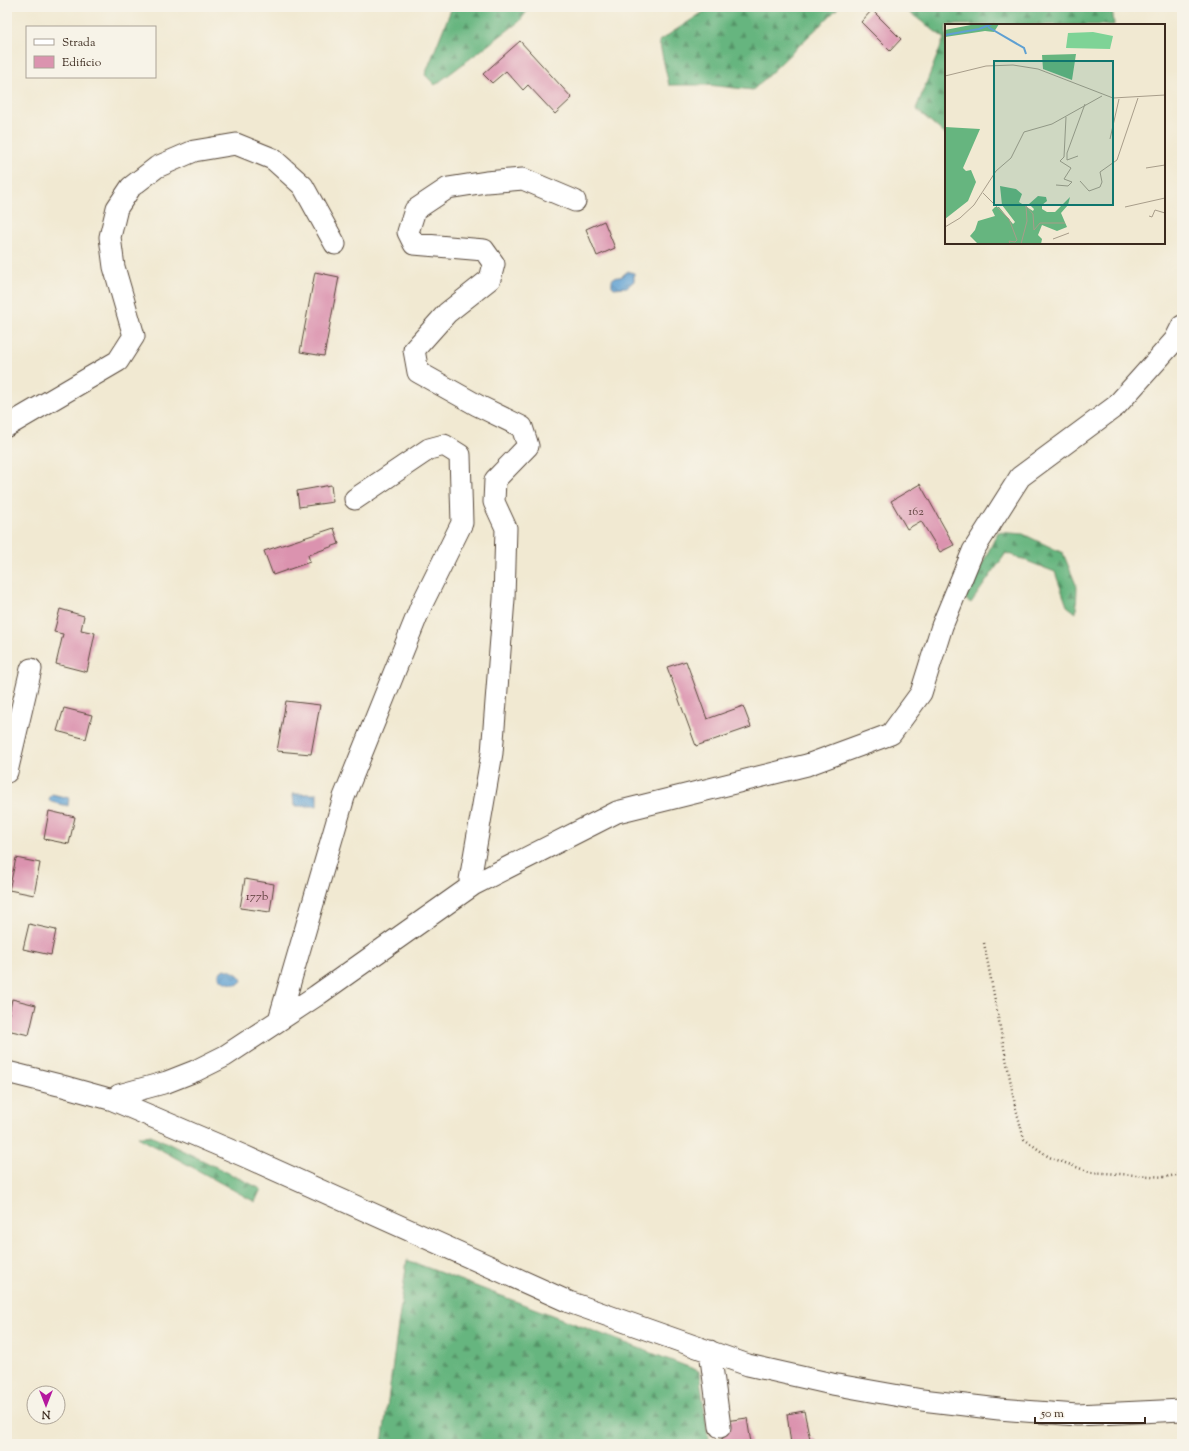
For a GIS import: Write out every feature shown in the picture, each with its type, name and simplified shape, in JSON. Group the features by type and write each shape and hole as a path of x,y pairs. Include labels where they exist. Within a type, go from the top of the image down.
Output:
{"street":[{"path":"7,426 118,361 134,336 114,267 110,238 117,208 131,187 157,167 194,151 236,144 273,159 303,186 335,244"},
{"path":"473,885 470,880 492,753 504,599 506,528 494,502 495,480 528,446 522,427 477,405 418,372 414,350 447,313 490,279 494,264 484,250 414,244 408,232 415,210 448,188 486,182 523,179 574,201"},
{"path":"113,1100 119,1095 167,1082 195,1071 225,1056 316,996 473,885 616,812 807,765 891,734 921,694 942,626 974,551 1020,478 1116,406 1175,340 1182,326"},
{"path":"279,1020 344,797 421,606 462,523 460,455 444,445 429,449 355,499"},
{"path":"7,772 31,669"},
{"path":"7,1072 113,1100 244,1156 570,1302 748,1365 817,1381 922,1400 999,1409 1077,1415 1182,1410"},
{"path":"710,1351 720,1427"}],"path":[{"path":"984,943 1015,1105 1024,1140 1050,1157 1090,1172 1165,1177 1182,1174"}],"green space":[{"path":"452,7 530,7 520,21 435,85 425,75"},
{"path":"711,7 838,8 753,90 708,85 669,85 659,41"},
{"path":"902,7 1112,7 1114,24 945,24 945,134 916,109 944,38"},
{"path":"998,532 1023,534 1063,553 1077,587 1076,613 1067,606 1055,572 1006,553 971,603 965,599"},
{"path":"151,1135 261,1189 255,1202 138,1137"},
{"path":"407,1260 699,1371 709,1444 382,1444"}],"water":[{"path":"628,271 634,273 634,281 627,287 614,288 612,286 613,278 620,277"},
{"path":"52,794 69,798 68,806 51,802 49,799"},
{"path":"293,794 317,794 317,806 294,806"},
{"path":"224,969 232,971 240,976 242,981 237,985 223,980 219,977 219,973"}],"building":[{"path":"872,10 901,39 890,51 861,22"},
{"path":"520,41 572,98 555,114 528,85 523,90 506,71 492,83 483,74"},
{"path":"604,221 615,248 597,256 586,229"},
{"path":"315,272 339,277 324,356 300,352"},
{"path":"920,484 954,545 940,552 921,521 907,529 891,501"},
{"path":"331,485 333,502 299,507 297,491"},
{"path":"334,528 339,544 308,555 310,562 273,575 264,551"},
{"path":"60,609 84,616 81,630 95,633 87,672 56,664 63,634 54,632"},
{"path":"686,661 707,719 743,706 751,727 696,746 667,667"},
{"path":"286,701 320,705 311,754 277,751"},
{"path":"64,708 92,715 86,739 57,731"},
{"path":"49,811 75,817 69,844 44,839"},
{"path":"16,858 40,863 34,895 9,890"},
{"path":"245,879 274,884 270,912 240,908"},
{"path":"29,924 56,930 51,955 23,949"},
{"path":"12,999 36,1005 29,1035 7,1030"},
{"path":"804,1411 810,1439 814,1438 816,1444 791,1444 787,1414"},
{"path":"747,1418 751,1443 723,1444 721,1431 725,1421"}]}
